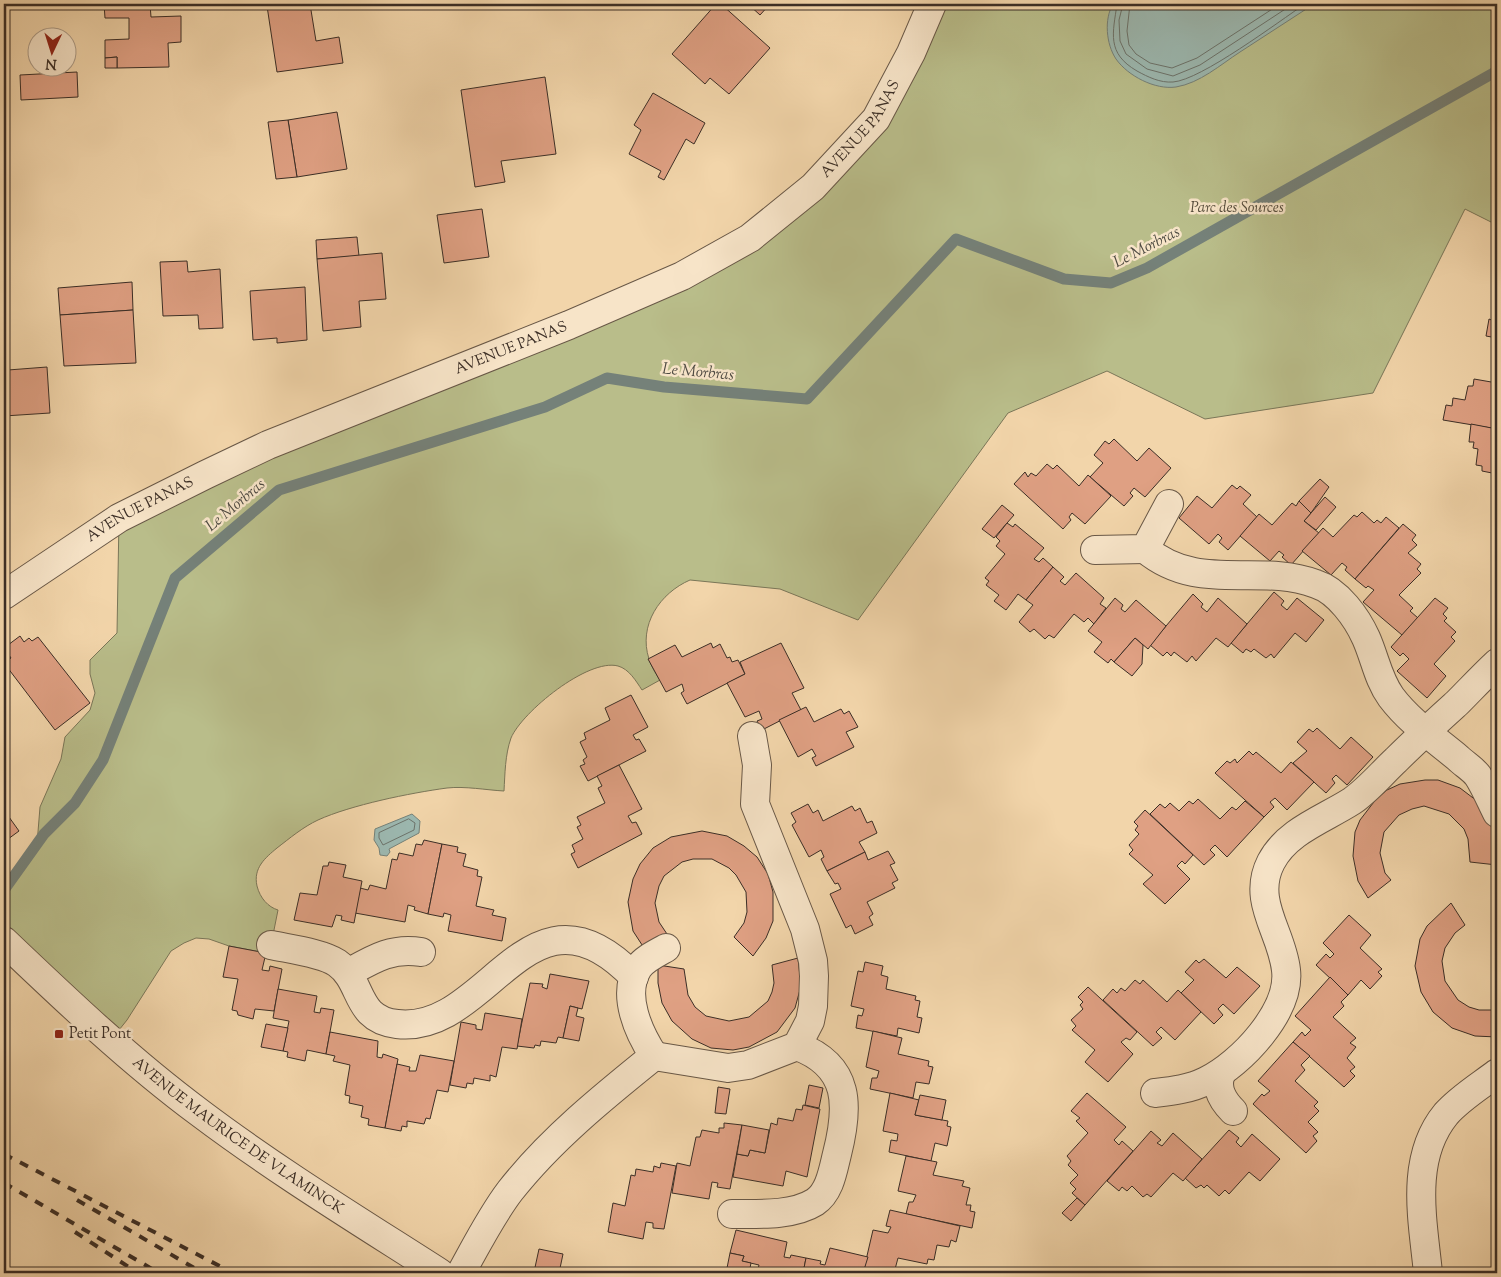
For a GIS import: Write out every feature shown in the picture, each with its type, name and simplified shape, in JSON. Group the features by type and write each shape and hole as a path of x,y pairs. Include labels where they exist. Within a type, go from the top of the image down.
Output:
{"street":[{"name":"AVENUE PANAS","path":"4,594 118,518 205,475 268,445 560,328 682,276 750,238 813,188 876,119 911,53 932,4"},
{"path":"1146,549 1169,504"},
{"path":"1095,550 1146,549 1163,563 1187,572 1299,579 1319,585 1335,596 1358,622 1366,638 1376,669 1390,696 1408,717 1477,775 1497,812"},
{"path":"1155,1093 1181,1090 1204,1083 1221,1074 1251,1045 1274,1016 1286,988 1286,971 1283,955 1264,901 1264,882 1271,862 1286,842 1296,834 1354,800 1497,663"},
{"path":"666,948 639,967 634,977 632,990 636,1017 646,1044 654,1056 728,1068 748,1065 797,1046 810,1021 813,1006 814,976 812,961 801,920 755,804 757,765 752,736"},
{"name":"AVENUE MAURICE DE VLAMINCK","path":"4,941 111,1040 199,1112 262,1158 440,1273"},
{"path":"271,945 328,958 336,962 348,973 358,997 369,1012 386,1022 398,1024 429,1021 451,1010 520,955 548,943 572,941 596,947 614,958 634,977"},
{"path":"348,973 373,958 394,950 421,952"},
{"path":"732,1214 767,1212 805,1206 820,1197 829,1182 845,1118 844,1096 834,1075 820,1058 797,1046"},
{"path":"461,1273 509,1192 533,1165 588,1111 654,1056"},
{"path":"1428,1273 1420,1194 1422,1170 1428,1146 1448,1112 1497,1073"},
{"path":"1221,1074 1219,1078 1220,1091 1234,1111"}],"green space":[{"name":"Parc des Sources","path":"932,4 1497,4 1497,225 1465,209 1373,393 1205,419 1107,371 1008,413 858,620 780,589 690,580 679,586 661,602 649,622 646,646 652,667 660,680 642,690 626,670 618,666 605,666 590,670 557,689 528,715 511,738 506,758 504,791 447,788 416,793 347,809 318,820 302,829 268,856 258,869 256,880 260,894 268,904 278,910 271,945 266,953 229,946 209,939 196,938 184,943 171,951 127,1020 111,1040 4,941 4,890 37,844 40,807 61,759 65,737 90,710 95,693 90,674 90,660 117,633 119,518 682,276 876,119"}],"water":[{"path":"1113,4 1314,4 1202,78 1185,85 1168,87 1151,84 1135,76 1127,71 1116,59 1110,46 1107,32 1108,17"},
{"path":"412,814 420,821 419,833 389,849 390,852 387,856 380,855 379,848 374,840 375,829"}],"building":[{"path":"104,4 150,4 151,17 181,16 181,42 168,43 169,67 117,68 117,57 105,58 105,40 129,39 129,18 105,18"},
{"path":"310,4 316,41 339,37 343,63 277,72 267,6"},
{"path":"716,4 721,4 770,48 729,94 710,78 705,84 672,54"},
{"path":"748,4 770,4 760,15"},
{"path":"117,57 117,68 105,68 105,58"},
{"path":"20,75 28,75 28,78 77,78 78,97 21,100"},
{"path":"545,77 556,154 501,161 505,182 475,187 461,90"},
{"path":"653,93 705,123 694,144 686,139 664,180 658,177 661,171 629,154 641,130 634,125"},
{"path":"337,112 347,169 297,177 288,120"},
{"path":"288,120 297,177 276,179 268,122"},
{"path":"482,209 489,257 444,263 437,215"},
{"path":"357,237 359,256 317,259 316,240"},
{"path":"382,253 386,299 359,301 361,327 323,331 317,259"},
{"path":"187,261 188,272 220,269 223,328 199,329 198,315 163,316 160,262"},
{"path":"132,282 133,310 60,315 58,288"},
{"path":"305,287 307,340 277,343 277,338 253,340 250,291"},
{"path":"1497,306 1497,338 1486,336 1489,319 1494,321"},
{"path":"133,310 136,363 64,366 60,315"},
{"path":"4,342 6,342 8,370 47,367 50,413 4,416"},
{"path":"1474,379 1497,383 1497,429 1443,420 1446,405 1452,406 1453,398 1465,400 1468,386 1473,386"},
{"path":"1471,424 1497,429 1497,474 1482,471 1482,466 1476,465 1478,449 1473,448 1474,442 1469,442"},
{"path":"1114,439 1137,461 1149,448 1171,468 1145,497 1134,488 1130,493 1133,496 1124,506 1090,477 1103,463 1094,455 1105,441 1109,444"},
{"path":"1047,464 1053,469 1057,465 1079,486 1088,475 1111,496 1085,524 1072,513 1069,517 1071,520 1063,529 1014,484 1025,472 1028,477 1031,473 1036,476"},
{"path":"1320,479 1329,487 1311,513 1299,501"},
{"path":"1232,485 1237,489 1240,486 1251,495 1243,504 1257,517 1228,550 1219,542 1222,538 1218,534 1209,544 1179,518 1197,496 1212,508"},
{"path":"1325,497 1336,507 1316,530 1304,521"},
{"path":"1299,501 1311,513 1304,521 1319,533 1291,565 1282,557 1284,555 1279,551 1270,561 1240,536 1259,514 1272,525 1292,503 1296,506"},
{"path":"1002,505 1014,515 994,538 982,529"},
{"path":"1362,512 1374,523 1377,520 1381,523 1386,517 1399,528 1355,579 1345,570 1347,567 1342,563 1331,575 1302,551 1323,528 1333,537 1354,515 1357,517"},
{"path":"1007,523 1013,527 1015,524 1044,548 1034,559 1039,562 1043,558 1053,567 1026,600 1018,594 1006,610 994,601 999,595 986,585 989,581 985,578 1005,554 996,546 1000,541 996,537"},
{"path":"1403,524 1416,535 1412,540 1417,545 1408,553 1421,564 1417,569 1421,573 1399,595 1413,608 1410,611 1418,618 1402,635 1363,602 1374,590 1368,586 1366,588 1355,579"},
{"path":"1053,567 1064,577 1060,581 1065,585 1076,573 1104,598 1100,604 1106,608 1094,624 1088,618 1084,622 1074,614 1054,638 1049,635 1045,639 1034,629 1030,632 1019,622 1033,605 1026,600"},
{"path":"1274,592 1284,601 1281,605 1287,610 1297,598 1324,620 1306,642 1295,633 1274,658 1271,654 1266,658 1254,649 1251,652 1246,649 1243,653 1231,643"},
{"path":"1193,594 1203,604 1201,607 1207,612 1218,598 1247,624 1228,647 1216,638 1196,661 1192,656 1187,662 1174,652 1171,656 1167,652 1163,656 1150,645"},
{"path":"1115,598 1123,605 1121,609 1125,612 1136,600 1166,626 1148,649 1135,638 1114,662 1111,659 1108,663 1094,652 1102,642 1088,631"},
{"path":"1435,598 1448,608 1443,614 1447,618 1444,621 1456,632 1451,637 1455,641 1434,664 1446,676 1427,698 1397,671 1409,659 1403,653 1400,656 1391,647"},
{"path":"20,636 24,642 29,638 32,641 38,637 90,703 55,730 4,663 11,658 4,648"},
{"path":"1135,638 1143,645 1142,664 1132,676 1114,662"},
{"path":"711,643 713,648 720,644 727,658 730,657 732,662 738,660 745,674 687,704 681,693 684,691 682,684 666,692 648,659 675,645 682,657"},
{"path":"781,643 804,688 792,693 801,710 762,730 757,721 762,719 759,711 745,717 727,683 745,674 740,662"},
{"path":"631,695 648,727 633,735 636,740 639,739 646,751 588,781 580,766 585,764 583,760 587,757 580,742 586,739 584,733 610,720 605,708"},
{"path":"806,707 814,722 841,709 844,714 849,711 858,727 846,732 854,747 816,766 812,758 816,756 812,749 798,757 779,720"},
{"path":"1317,728 1340,749 1351,737 1373,757 1347,785 1336,775 1332,779 1335,783 1326,793 1293,763 1307,751 1297,742 1309,729 1313,732"},
{"path":"1249,751 1253,755 1256,752 1281,773 1291,762 1314,782 1287,810 1275,798 1270,802 1274,807 1264,817 1215,773 1227,761 1230,763 1235,759 1237,763"},
{"path":"619,765 642,809 628,816 632,823 636,822 642,834 578,868 571,854 575,852 572,845 583,839 577,827 581,825 577,817 605,803 598,788 602,786 597,776"},
{"path":"1438,780 1460,788 1481,804 1494,828 1497,841 1497,865 1470,862 1468,839 1464,829 1449,814 1424,806 1412,809 1399,815 1384,832 1380,853 1385,873 1391,880 1368,898 1358,881 1353,856 1355,832 1360,820 1377,798 1387,790 1400,784"},
{"path":"1198,799 1220,819 1232,807 1236,810 1245,801 1264,817 1227,857 1215,845 1210,850 1215,855 1204,865 1150,814 1160,804 1165,808 1170,803 1179,811 1189,801 1193,804"},
{"path":"808,804 813,813 818,810 823,821 852,806 855,811 860,808 867,823 872,821 877,833 859,842 865,852 827,871 821,859 824,857 821,850 809,857 792,825 796,822 791,813"},
{"path":"4,810 19,831 4,842"},
{"path":"1145,810 1193,855 1185,864 1182,861 1177,866 1190,879 1165,904 1143,884 1153,875 1129,854 1133,850 1129,845 1139,834 1135,830 1138,826 1134,822"},
{"path":"702,831 727,836 744,846 757,857 768,874 773,892 773,921 766,938 753,956 734,937 744,923 747,912 746,892 736,875 729,868 712,859 693,859 682,862 664,876 659,886 655,903 659,922 667,934 646,951 633,931 628,902 633,879 640,864 653,848 671,837"},
{"path":"424,840 442,844 428,914 414,910 415,907 408,905 405,922 355,913 360,888 368,890 370,885 386,889 392,859 397,860 399,853 413,856 416,844 422,845"},
{"path":"442,844 458,847 457,852 466,854 463,866 478,870 477,876 482,877 476,906 494,910 492,915 506,918 502,941 448,931 451,915 444,913 443,917 428,914"},
{"path":"888,851 895,863 890,865 898,880 892,883 895,888 867,902 873,914 869,917 873,925 855,934 851,925 846,928 830,894 841,889 838,883 835,884 827,871 865,852 868,860"},
{"path":"329,862 346,865 343,877 362,881 354,923 341,920 342,916 336,915 332,927 294,920 300,893 317,895 323,866 328,866"},
{"path":"1451,903 1465,925 1455,933 1445,948 1442,961 1445,981 1458,1000 1469,1007 1479,1010 1497,1010 1497,1037 1475,1036 1452,1028 1433,1012 1421,992 1415,966 1420,939 1427,926"},
{"path":"1349,915 1371,935 1360,948 1382,969 1378,972 1382,976 1370,989 1361,980 1348,995 1316,965 1326,954 1330,958 1334,954 1323,943"},
{"path":"229,946 266,953 262,970 269,971 270,966 282,969 274,1011 255,1009 253,1019 238,1015 237,1011 232,1010 238,979 223,977"},
{"path":"798,958 801,986 795,1008 777,1032 749,1047 733,1050 711,1048 692,1039 672,1021 662,1003 658,983 658,965 684,969 688,995 695,1007 706,1016 729,1021 749,1017 768,1001 772,992 774,983 772,965"},
{"path":"1204,959 1226,978 1237,967 1260,986 1234,1014 1223,1004 1218,1009 1223,1015 1214,1024 1181,993 1194,980 1185,972 1196,960 1199,963"},
{"path":"865,962 883,966 881,975 888,977 886,989 916,996 915,1000 920,1001 917,1017 922,1018 919,1033 898,1028 897,1036 856,1028 858,1015 862,1016 864,1009 851,1006 858,971 863,972"},
{"path":"550,974 589,981 582,1009 570,1006 563,1038 558,1037 556,1043 541,1041 540,1046 535,1045 534,1048 517,1046 530,983 543,984 542,987 547,989"},
{"path":"1330,977 1348,995 1341,1002 1344,1006 1333,1017 1356,1038 1350,1043 1356,1047 1347,1058 1355,1067 1350,1071 1355,1076 1344,1087 1293,1042 1302,1032 1305,1036 1311,1030 1295,1016"},
{"path":"1135,980 1140,984 1143,980 1167,1002 1178,990 1201,1012 1175,1040 1161,1027 1156,1032 1162,1038 1153,1046 1103,1000 1113,989 1117,993 1121,988 1125,991"},
{"path":"1088,987 1137,1032 1130,1040 1126,1038 1121,1042 1133,1054 1108,1082 1085,1062 1095,1050 1072,1030 1076,1026 1071,1020 1083,1009 1080,1005 1083,1002 1078,997"},
{"path":"278,989 317,996 314,1012 320,1013 321,1008 334,1010 326,1054 307,1050 305,1061 287,1057 288,1052 283,1051 289,1021 273,1018"},
{"path":"570,1006 578,1008 576,1016 584,1018 579,1041 563,1038"},
{"path":"485,1013 522,1019 517,1049 502,1047 496,1077 490,1075 490,1081 474,1078 473,1084 467,1083 466,1088 450,1085 461,1022 476,1025 476,1029 482,1030"},
{"path":"266,1024 288,1028 283,1051 261,1047"},
{"path":"873,1031 902,1038 898,1054 929,1061 928,1066 933,1067 929,1084 916,1082 913,1098 870,1089 872,1078 877,1078 879,1071 866,1067"},
{"path":"330,1032 378,1041 377,1057 382,1058 383,1054 398,1059 385,1128 368,1125 369,1119 361,1117 363,1106 349,1103 350,1096 345,1095 350,1065 333,1061 335,1056 326,1054"},
{"path":"1293,1042 1310,1056 1301,1065 1305,1070 1295,1081 1318,1102 1314,1106 1319,1111 1308,1122 1318,1132 1313,1136 1317,1141 1306,1153 1253,1104 1262,1094 1264,1096 1270,1091 1258,1081"},
{"path":"420,1055 454,1061 448,1092 437,1090 430,1119 426,1118 424,1124 407,1121 407,1127 402,1126 401,1131 385,1128 397,1064 410,1067 409,1071 416,1071"},
{"path":"809,1085 823,1088 819,1108 805,1105"},
{"path":"718,1087 730,1089 726,1114 715,1113"},
{"path":"890,1093 919,1100 915,1115 948,1121 947,1126 951,1127 947,1146 935,1143 931,1161 889,1152 891,1140 897,1141 898,1134 883,1131"},
{"path":"1087,1093 1126,1127 1114,1140 1119,1145 1122,1141 1133,1151 1085,1205 1072,1193 1076,1189 1070,1183 1078,1175 1068,1165 1071,1161 1067,1156 1088,1133 1076,1121 1080,1118 1071,1111"},
{"path":"920,1095 946,1100 942,1120 915,1115"},
{"path":"803,1105 820,1109 807,1177 786,1171 783,1186 733,1177 737,1154 748,1156 750,1150 765,1153 771,1123 777,1125 778,1118 793,1121 796,1109 802,1110"},
{"path":"724,1123 742,1125 730,1189 717,1187 718,1183 712,1182 709,1199 672,1193 677,1163 690,1166 696,1137 700,1137 702,1130 719,1133 719,1128 724,1128"},
{"path":"742,1125 769,1130 765,1153 750,1150 748,1156 737,1154"},
{"path":"1229,1130 1239,1138 1236,1142 1241,1147 1252,1134 1280,1159 1260,1181 1249,1172 1229,1194 1225,1190 1219,1196 1207,1185 1204,1188 1201,1185 1196,1188 1185,1178"},
{"path":"1151,1131 1161,1140 1157,1143 1162,1146 1173,1133 1202,1159 1183,1181 1173,1173 1151,1197 1147,1194 1143,1197 1132,1186 1127,1191 1122,1187 1119,1191 1107,1181"},
{"path":"906,1156 937,1162 933,1175 964,1181 962,1186 970,1188 966,1205 971,1205 970,1211 975,1212 972,1228 906,1214 909,1202 913,1202 916,1195 898,1191"},
{"path":"661,1163 676,1166 664,1229 653,1228 653,1223 646,1222 643,1239 608,1232 613,1203 625,1206 631,1175 635,1176 636,1169 653,1172 654,1166 660,1168"},
{"path":"1077,1198 1085,1205 1071,1221 1062,1213"},
{"path":"890,1210 960,1226 956,1242 951,1240 949,1247 937,1245 934,1260 928,1259 927,1264 898,1258 894,1273 863,1273 873,1230 888,1233 891,1227 886,1226"},
{"path":"736,1230 787,1242 784,1257 790,1258 791,1255 806,1258 803,1273 757,1273 759,1265 742,1261 744,1256 730,1253"},
{"path":"830,1248 868,1257 863,1273 803,1273 806,1258 821,1261 820,1264 825,1265"},
{"path":"539,1249 563,1254 559,1273 534,1272"},
{"path":"730,1253 744,1256 742,1261 751,1263 749,1273 726,1273"}],"waterway":[{"name":"Le Morbras","path":"4,890 44,834 75,803 103,760 175,578 279,490 545,407 607,378 664,387 807,399 956,239 1064,279 1111,283 1147,268 1497,71"}],"railway":[{"path":"4,1154 233,1273"},
{"path":"4,1183 159,1273"},
{"path":"77,1200 203,1273"},
{"path":"75,1232 138,1273"}],"place":[{"name":"Petit Pont","path":"59,1034"}]}
